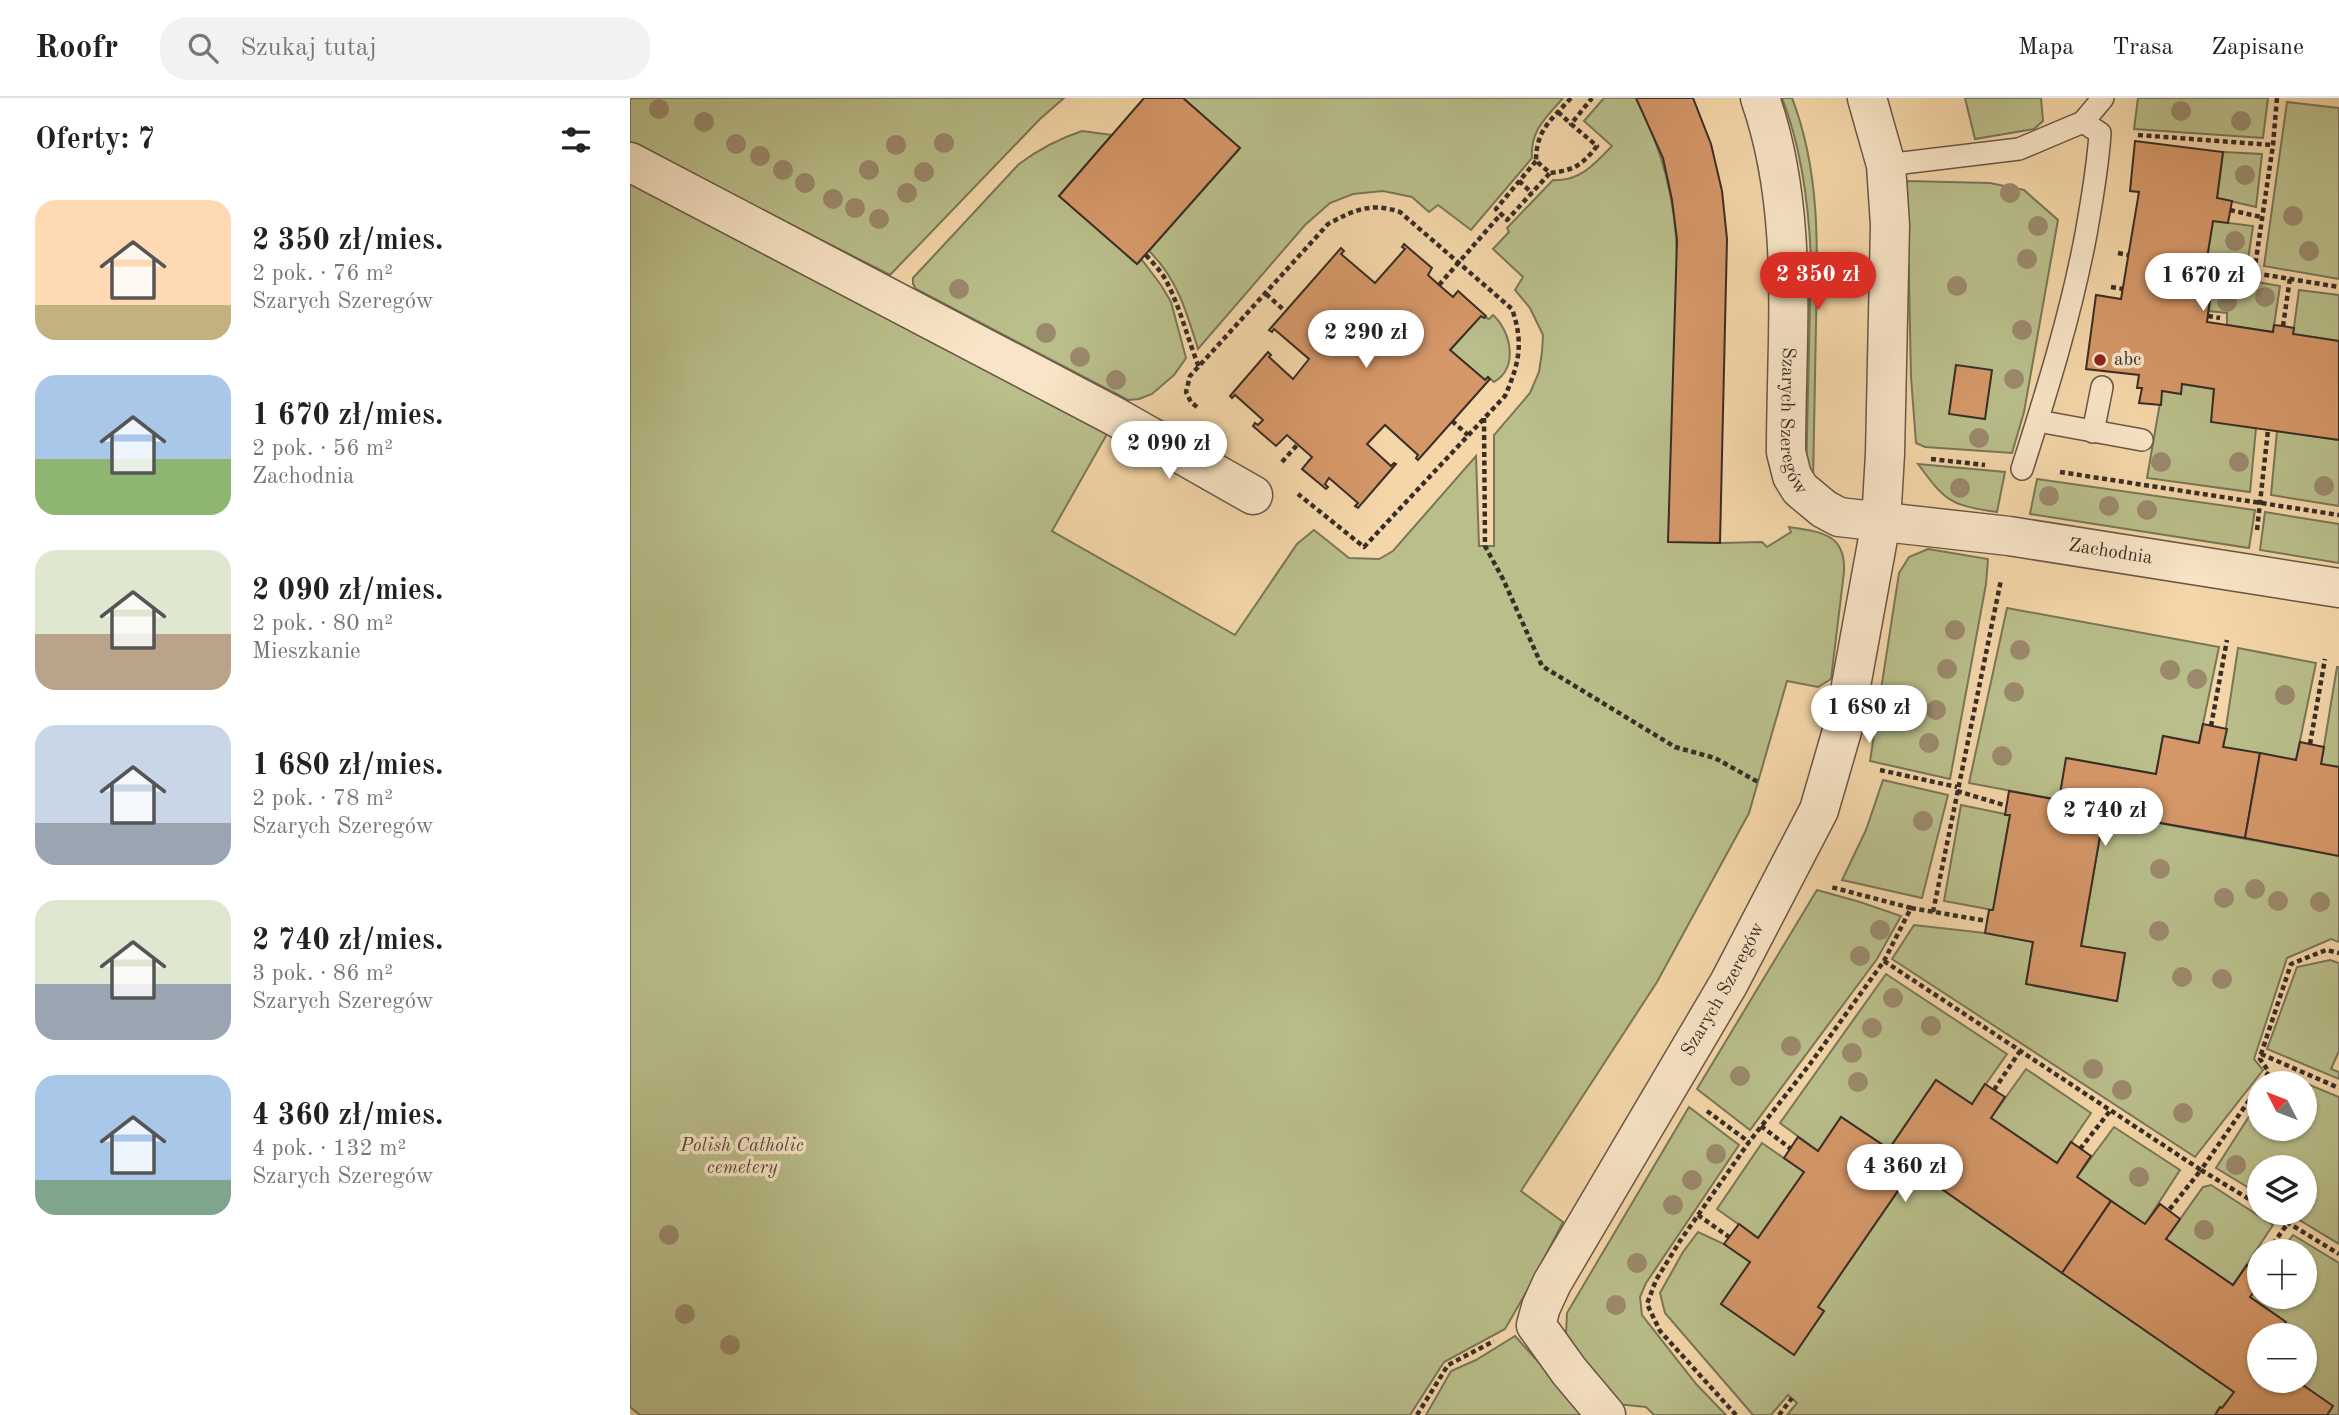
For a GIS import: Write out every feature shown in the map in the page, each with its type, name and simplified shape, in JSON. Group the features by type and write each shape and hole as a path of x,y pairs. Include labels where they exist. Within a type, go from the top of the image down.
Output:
{"street":[{"name":"Szarych Szeregów","path":"1760,98 1774,143 1783,189 1787,238 1786,452 1792,476 1800,489 1824,509 1839,517 1881,522"},
{"name":"Szarych Szeregów","path":"1536,1325 1552,1283 1729,984 1819,810 1844,724 1881,522 1890,225 1886,165 1867,98"},
{"path":"630,162 969,339 1253,495"},
{"name":"Zachodnia","path":"1881,522 2008,536 2339,588"},
{"path":"1536,1325 1569,1371 1606,1415"}],"lane":[{"path":"2022,469 2058,355 2076,284 2098,167 2091,127 2103,98"},
{"path":"1886,165 2019,149 2091,127"},
{"path":"2093,432 2102,387"},
{"path":"2038,421 2142,440"}],"path":[{"path":"1558,112 1597,146 1580,165 1550,173 1507,220 1496,209 1536,161 1540,135 1558,112 1571,98"},
{"path":"1571,124 1592,98"},
{"path":"2277,98 2273,145 2254,273 2339,287"},
{"path":"2091,127 2273,145"},
{"path":"1536,161 1550,173"},
{"path":"1519,181 1532,193"},
{"path":"1202,411 1191,402 1186,392 1190,376 1328,224 1350,212 1368,207 1386,207 1400,212 1512,309 1518,326 1520,345 1516,370 1505,396 1364,547 1292,489"},
{"path":"2230,210 2261,217"},
{"path":"1439,285 1501,214"},
{"path":"1146,255 1175,298 1187,339 1199,367"},
{"path":"2283,326 2290,278"},
{"path":"1266,294 1285,311"},
{"path":"2208,316 2220,318"},
{"path":"1484,417 1485,546 1503,579 1542,666 1675,747 1715,758 1758,782"},
{"path":"1452,421 1468,436"},
{"path":"2261,505 2268,430"},
{"path":"1280,463 1297,444"},
{"path":"1930,459 2079,473 2261,505 2339,515"},
{"path":"1933,912 1997,601"},
{"path":"2211,726 2227,640"},
{"path":"2310,744 2326,659"},
{"path":"1874,781 1878,770 1957,789 2007,806"},
{"path":"1837,875 1831,887 1911,908 1987,921"},
{"path":"1736,1415 1660,1331 1647,1304 1656,1280 1698,1215 1884,961 1911,908"},
{"path":"2268,1071 2260,1059 2291,964 2326,950 2339,953"},
{"path":"1884,961 2110,1111 2247,1198"},
{"path":"1994,1090 2021,1051"},
{"path":"2261,1055 2339,1088"},
{"path":"2169,1210 2202,1170 2247,1104"},
{"path":"2080,1149 2110,1111"},
{"path":"1761,1126 1791,1149"},
{"path":"1698,1215 1729,1237"},
{"path":"2291,1225 2339,1254"},
{"path":"1417,1415 1448,1366 1508,1333 1536,1325"},
{"path":"1779,1415 1792,1398"}],"green space":[{"path":"630,98 1064,98 1040,119 890,275 630,142"},
{"path":"1183,98 1563,98 1536,132 1532,158 1471,230 1438,205 1429,212 1412,197 1383,191 1353,194 1330,203 1305,225 1198,349 1174,284 1149,251 1240,148"},
{"name":"Polish Catholic cemetery","path":"1604,98 1636,98 1654,137 1667,178 1677,263 1720,543 1762,542 1767,547 1791,532 1789,527 1821,533 1836,542 1841,549 1844,572 1831,679 1818,687 1787,681 1749,813 1657,982 1521,1191 1563,1222 1505,1329 1444,1362 1410,1415 640,1415 630,1407 630,181 1107,434 1052,531 1235,635 1297,544 1314,530 1349,558 1379,559 1393,551 1476,456 1479,546 1494,546 1494,435 1530,393 1539,372 1543,335 1530,308 1515,290 1523,277 1493,249 1509,232 1507,228 1553,180 1579,175 1612,146 1584,121"},
{"path":"1782,98 1792,98 1801,125 1808,153 1815,209 1817,267 1813,484 1806,478 1811,261 1808,220 1795,137"},
{"path":"1965,98 2041,98 2043,121 2034,129 1975,139"},
{"path":"2138,98 2268,98 2263,138 2134,129"},
{"path":"2287,102 2339,108 2339,279 2264,266"},
{"path":"1082,131 1112,135 1059,196 1137,264 1142,260 1171,302 1186,358 1174,375 1152,394 1139,399 1128,400 916,289 913,284 913,278 1019,164 1049,145"},
{"path":"2223,152 2262,154 2256,207 2217,198"},
{"path":"1907,181 1990,183 2024,190 2058,220 2024,412 2012,453 1925,447 1916,443 1911,377"},
{"path":"2213,221 2253,226 2245,280 2280,286 2273,332 2227,325 2227,313 2209,311 2211,291 2202,289"},
{"path":"2299,290 2339,295 2339,341 2293,334"},
{"path":"1493,315 1504,330 1510,349 1507,368 1494,382 1488,377 1485,380 1450,350 1481,316 1489,319"},
{"path":"2182,384 2214,389 2213,398 2256,428 2250,492 2147,478 2162,391"},
{"path":"2277,431 2339,440 2339,506 2271,495"},
{"path":"1918,464 2005,472 1997,512 1950,500"},
{"path":"2037,479 2255,510 2249,548 2030,514"},
{"path":"2265,512 2339,524 2339,563 2260,550"},
{"path":"1928,549 1988,559 1986,584 1950,779 1870,761 1899,573 1909,557"},
{"path":"2007,608 2219,647 2199,743 2163,736 2156,774 2067,758 2059,800 1969,783"},
{"path":"2238,648 2316,663 2296,760 2223,747"},
{"path":"2339,667 2339,767 2321,764"},
{"path":"1883,780 1948,795 1922,898 1842,880 1866,830"},
{"path":"1961,805 2010,815 1993,910 1944,901"},
{"path":"2104,813 2339,856 2339,942 2331,939 2287,958 2254,1059 2263,1070 2247,1071 2247,1090 2195,1157 1892,959 1914,925 1985,933 2033,942 2026,984 2117,1001 2125,954 2081,946"},
{"path":"1817,890 1901,916 1877,959 1750,1130 1697,1089"},
{"path":"2330,960 2339,963 2339,1051 2331,1069 2339,1072 2339,1079 2267,1049 2297,967"},
{"path":"1886,974 2007,1054 1972,1104 1936,1080 1889,1149 1841,1117 1818,1151 1780,1123"},
{"path":"2026,1069 2091,1113 2057,1163 1991,1118"},
{"path":"2317,1088 2339,1097 2339,1244 2308,1225 2317,1225 2317,1155 2247,1155 2247,1187 2216,1168 2247,1120 2247,1141 2317,1141"},
{"path":"1689,1107 1739,1145 1646,1283 1640,1297 1642,1315 1697,1385 1726,1415 1654,1415 1646,1407 1617,1404 1606,1393 1566,1334 1567,1313"},
{"path":"2114,1127 2180,1170 2145,1224 2077,1177"},
{"path":"1762,1143 1804,1172 1758,1238 1717,1209"},
{"path":"1913,1169 2234,1392 2215,1415 1787,1415 1797,1403 1788,1395 1771,1415 1753,1415 1665,1313 1660,1293 1683,1252 1698,1232 1724,1244 1750,1262 1721,1304 1794,1354 1824,1311 1818,1307"},
{"path":"2211,1185 2247,1208 2247,1225 2273,1225 2264,1239 2247,1239 2247,1264 2233,1285 2166,1239 2203,1187"},
{"path":"2317,1250 2339,1263 2339,1415 2327,1415 2332,1406 2314,1393 2317,1393 2317,1323 2286,1322 2267,1309 2317,1309"},
{"path":"1515,1336 1586,1415 1426,1415 1451,1371 1476,1360"}],"building":[{"path":"1144,98 1183,98 1240,148 1137,264 1059,196"},
{"path":"1636,98 1693,98 1711,144 1722,191 1727,239 1720,543 1668,542 1677,240 1663,158"},
{"path":"2135,141 2223,152 2217,198 2232,201 2228,223 2213,221 2202,289 2211,291 2207,322 2273,332 2274,325 2283,326 2294,328 2293,334 2339,341 2339,440 2211,422 2214,389 2182,384 2181,394 2162,391 2161,405 2139,403 2142,388 2137,388 2139,375 2086,369 2096,295 2121,299 2139,192 2130,191"},
{"path":"1404,244 1432,268 1428,275 1439,285 1453,297 1458,291 1486,316 1481,316 1450,350 1485,380 1488,377 1490,379 1418,460 1418,455 1385,425 1367,444 1391,466 1396,464 1358,508 1355,506 1358,503 1329,478 1325,484 1328,487 1326,489 1302,469 1312,457 1287,435 1276,446 1253,426 1263,420 1235,395 1232,398 1230,396 1268,352 1271,355 1269,357 1293,379 1309,359 1274,329 1272,332 1269,330 1341,248 1344,251 1341,254 1375,283 1405,249 1402,247"},
{"path":"1956,365 1992,370 1985,419 1949,414"},
{"path":"2203,724 2227,729 2223,747 2260,753 2245,838 2104,813 2081,946 2125,953 2117,1001 2026,984 2033,942 1985,933 1989,910 1993,910 2010,815 2005,815 2009,791 2059,800 2066,758 2156,774 2163,736 2199,743"},
{"path":"2300,742 2324,747 2321,764 2339,767 2339,856 2245,838 2260,753 2296,760"},
{"path":"1936,1080 1972,1104 1985,1084 2005,1097 1991,1118 2057,1163 2071,1142 2091,1156 2077,1177 2111,1201 2062,1273 1913,1169 1818,1307 1824,1311 1794,1355 1721,1304 1750,1262 1724,1244 1739,1224 1758,1238 1804,1172 1784,1158 1798,1137 1818,1151 1841,1117 1889,1149"},
{"path":"2111,1201 2145,1224 2160,1204 2180,1219 2166,1239 2233,1285 2247,1265 2247,1309 2267,1309 2286,1322 2247,1323 2247,1393 2314,1393 2333,1406 2327,1415 2215,1415 2234,1392 2062,1273"}],"place":[{"name":"abc","path":"2100,360"}]}
